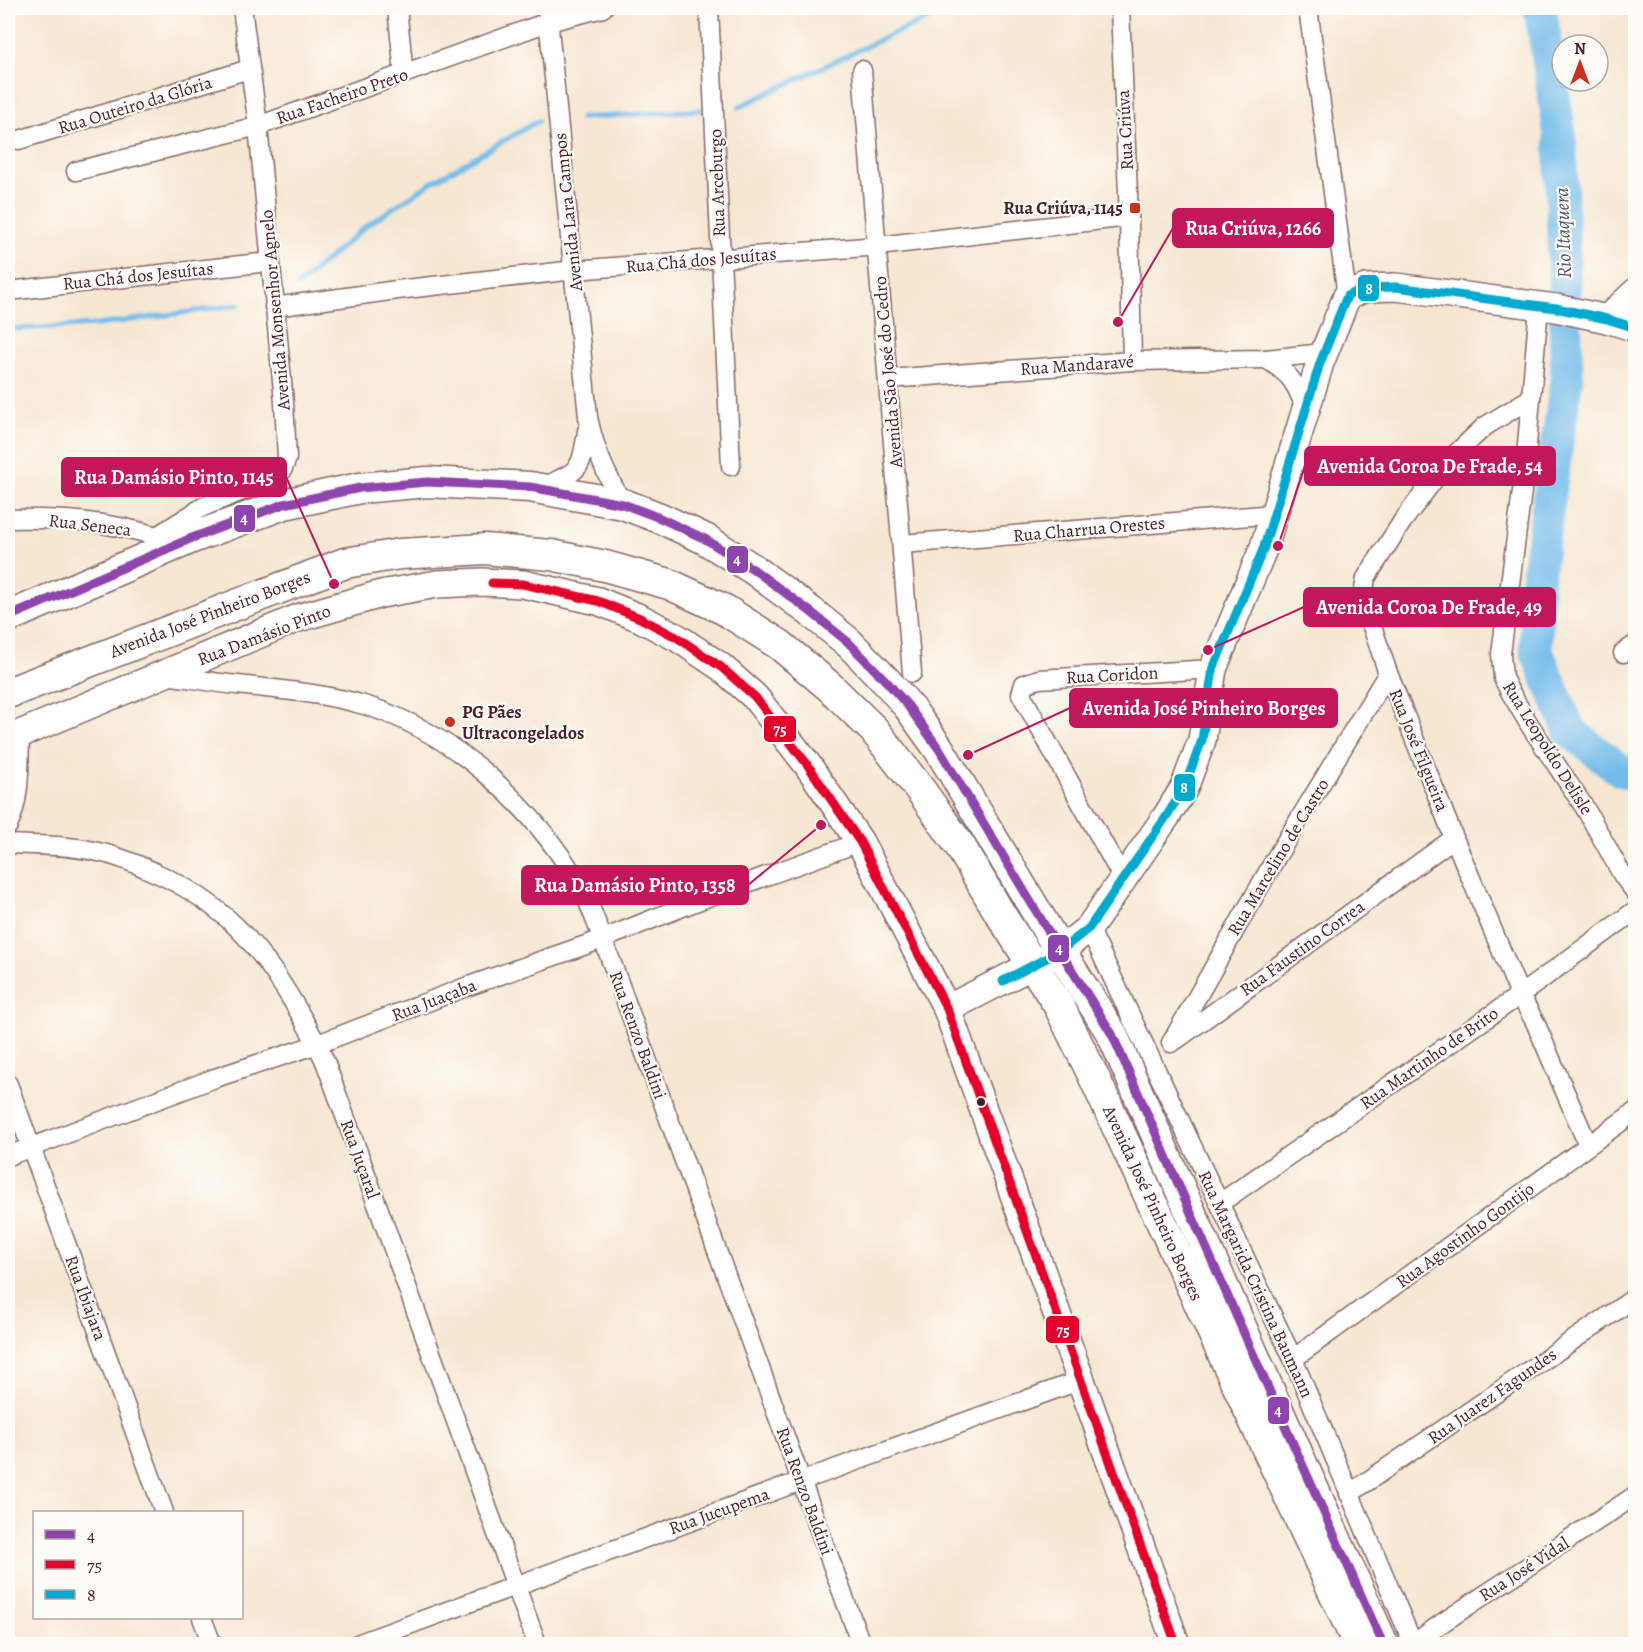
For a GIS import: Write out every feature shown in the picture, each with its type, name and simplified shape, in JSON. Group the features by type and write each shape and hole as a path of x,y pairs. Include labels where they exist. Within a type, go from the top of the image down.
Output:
{"main road":[{"name":"Avenida José Pinheiro Borges","path":"8,617 160,543 284,504 360,488 427,482 489,484 541,489 623,504 705,539 753,569 848,642 887,682 939,749 1112,1034 1383,1644"},
{"name":"Avenida José Pinheiro Borges","path":"8,693 345,563 400,554 485,549 551,555 605,566 669,584 725,610 780,645 830,687 874,730 922,792 960,846 1059,1006 1358,1644"}],"street":[{"name":"Avenida Monsenhor Agnelo","path":"160,543 203,507 271,479 282,471 286,464 284,402 258,126 242,8"},
{"path":"397,8 404,74"},
{"name":"Rua Facheiro Preto","path":"76,171 258,126 404,74 548,15 603,8"},
{"name":"Rua Arceburgo","path":"709,8 730,466"},
{"name":"Rua Criúva","path":"1120,8 1129,218 1132,361"},
{"path":"947,1009 1060,951 1089,928 1172,808 1184,788 1196,759 1202,740 1213,669 1264,547 1323,353 1347,296 1308,8"},
{"name":"Avenida Lara Campos","path":"548,15 588,417 600,462 623,504"},
{"name":"Rua Outeiro da Glória","path":"19,140 249,69"},
{"name":"Avenida São José do Cedro","path":"862,70 912,673"},
{"name":"Rua Chá dos Jesuítas","path":"274,304 575,270 878,246 1129,218"},
{"name":"Rua Chá dos Jesuítas","path":"8,291 270,265"},
{"path":"1347,296 1366,288 1396,287 1548,307 1635,328"},
{"path":"1601,318 1635,292"},
{"name":"Rua Leopoldo Delisle","path":"1548,307 1532,398 1514,563 1501,654 1503,678 1529,724 1585,808 1635,893"},
{"name":"Rua Mandaravé","path":"888,378 1132,361 1266,359 1323,353"},
{"path":"1266,359 1291,377 1305,408"},
{"name":"Rua José Filgueira","path":"1532,398 1484,427 1448,461 1402,522 1366,578 1365,606 1388,673 1454,838 1520,995 1535,1022 1588,1145"},
{"name":"Avenida Lara Campos","path":"541,489 574,472 580,466 588,417"},
{"name":"Rua Charrua Orestes","path":"902,544 1275,514"},
{"name":"Rua Seneca","path":"8,519 82,520 109,524 160,543"},
{"name":"Rua Damásio Pinto","path":"14,737 298,618 381,594 437,584 482,582 523,584 598,601 640,618 678,638 721,667 755,697 807,764 860,842 947,1009 1176,1644"},
{"name":"Rua Coridon","path":"1123,879 1021,694 1024,684 1038,680 1213,669"},
{"name":"Rua Marcelino de Castro","path":"1171,1043 1276,856 1388,673"},
{"name":"Rua Renzo Baldini","path":"165,675 236,685 289,689 366,706 436,738 509,792 536,823 583,890 603,939 861,1644"},
{"path":"8,826 14,814 18,784 14,737"},
{"name":"Rua Faustino Correa","path":"1149,1055 1171,1043 1454,838"},
{"name":"Rua Juaçaba","path":"8,1156 215,1077 318,1044 860,842"},
{"name":"Rua Juçaral","path":"8,844 63,846 94,851 131,861 169,879 206,900 253,943 281,980 318,1044 537,1644"},
{"name":"Rua Martinho de Brito","path":"1220,1203 1520,995 1635,910"},
{"name":"Rua Margarida Cristina Baumann","path":"1089,928 1293,1359 1413,1644"},
{"name":"Rua Ibiajara","path":"8,1084 164,1511"},
{"name":"Rua Agostinho Gontijo","path":"1293,1359 1635,1111"},
{"name":"Rua Juarez Fagundes","path":"1349,1494 1635,1297"},
{"name":"Rua Jucupema","path":"357,1644 1081,1380"},
{"name":"Rua José Vidal","path":"1413,1644 1635,1496"},
{"path":"203,1619 212,1644"}],"waterway":[{"path":"739,107 890,35 955,8"},
{"name":"Rio Itaquera","path":"1540,8 1560,135 1567,376 1537,581 1536,650 1570,731 1620,770 1636,775"},
{"path":"581,118 701,110"},
{"path":"298,285 366,226 432,182 538,121"},
{"path":"15,329 97,325 238,305"}],"transit line":[{"name":"8","path":"1003,981 1060,951 1089,928 1184,788 1202,740 1213,669 1264,547 1320,363 1347,296 1366,288 1396,287 1556,308 1636,328"},
{"name":"4","path":"8,617 192,538 284,504 360,488 427,482 530,487 623,504 705,539 753,569 811,612 848,642 887,682 908,706 939,749 1112,1034 1383,1644"},
{"name":"75","path":"492,583 523,584 598,601 640,618 678,638 721,667 755,697 807,764 860,842 947,1009 1176,1644"}],"place":[{"name":"Rua Criúva, 1145","path":"1135,208"},
{"name":"Rua Criúva, 1266","path":"1118,322"},
{"name":"Avenida Coroa De Frade, 54","path":"1278,546"},
{"name":"Rua Damásio Pinto, 1145","path":"334,584"},
{"name":"Avenida Coroa De Frade, 49","path":"1208,650"},
{"name":"PG Pães Ultracongelados","path":"450,722"},
{"name":"Avenida José Pinheiro Borges","path":"968,755"},
{"name":"Rua Damásio Pinto, 1358","path":"821,825"}]}
